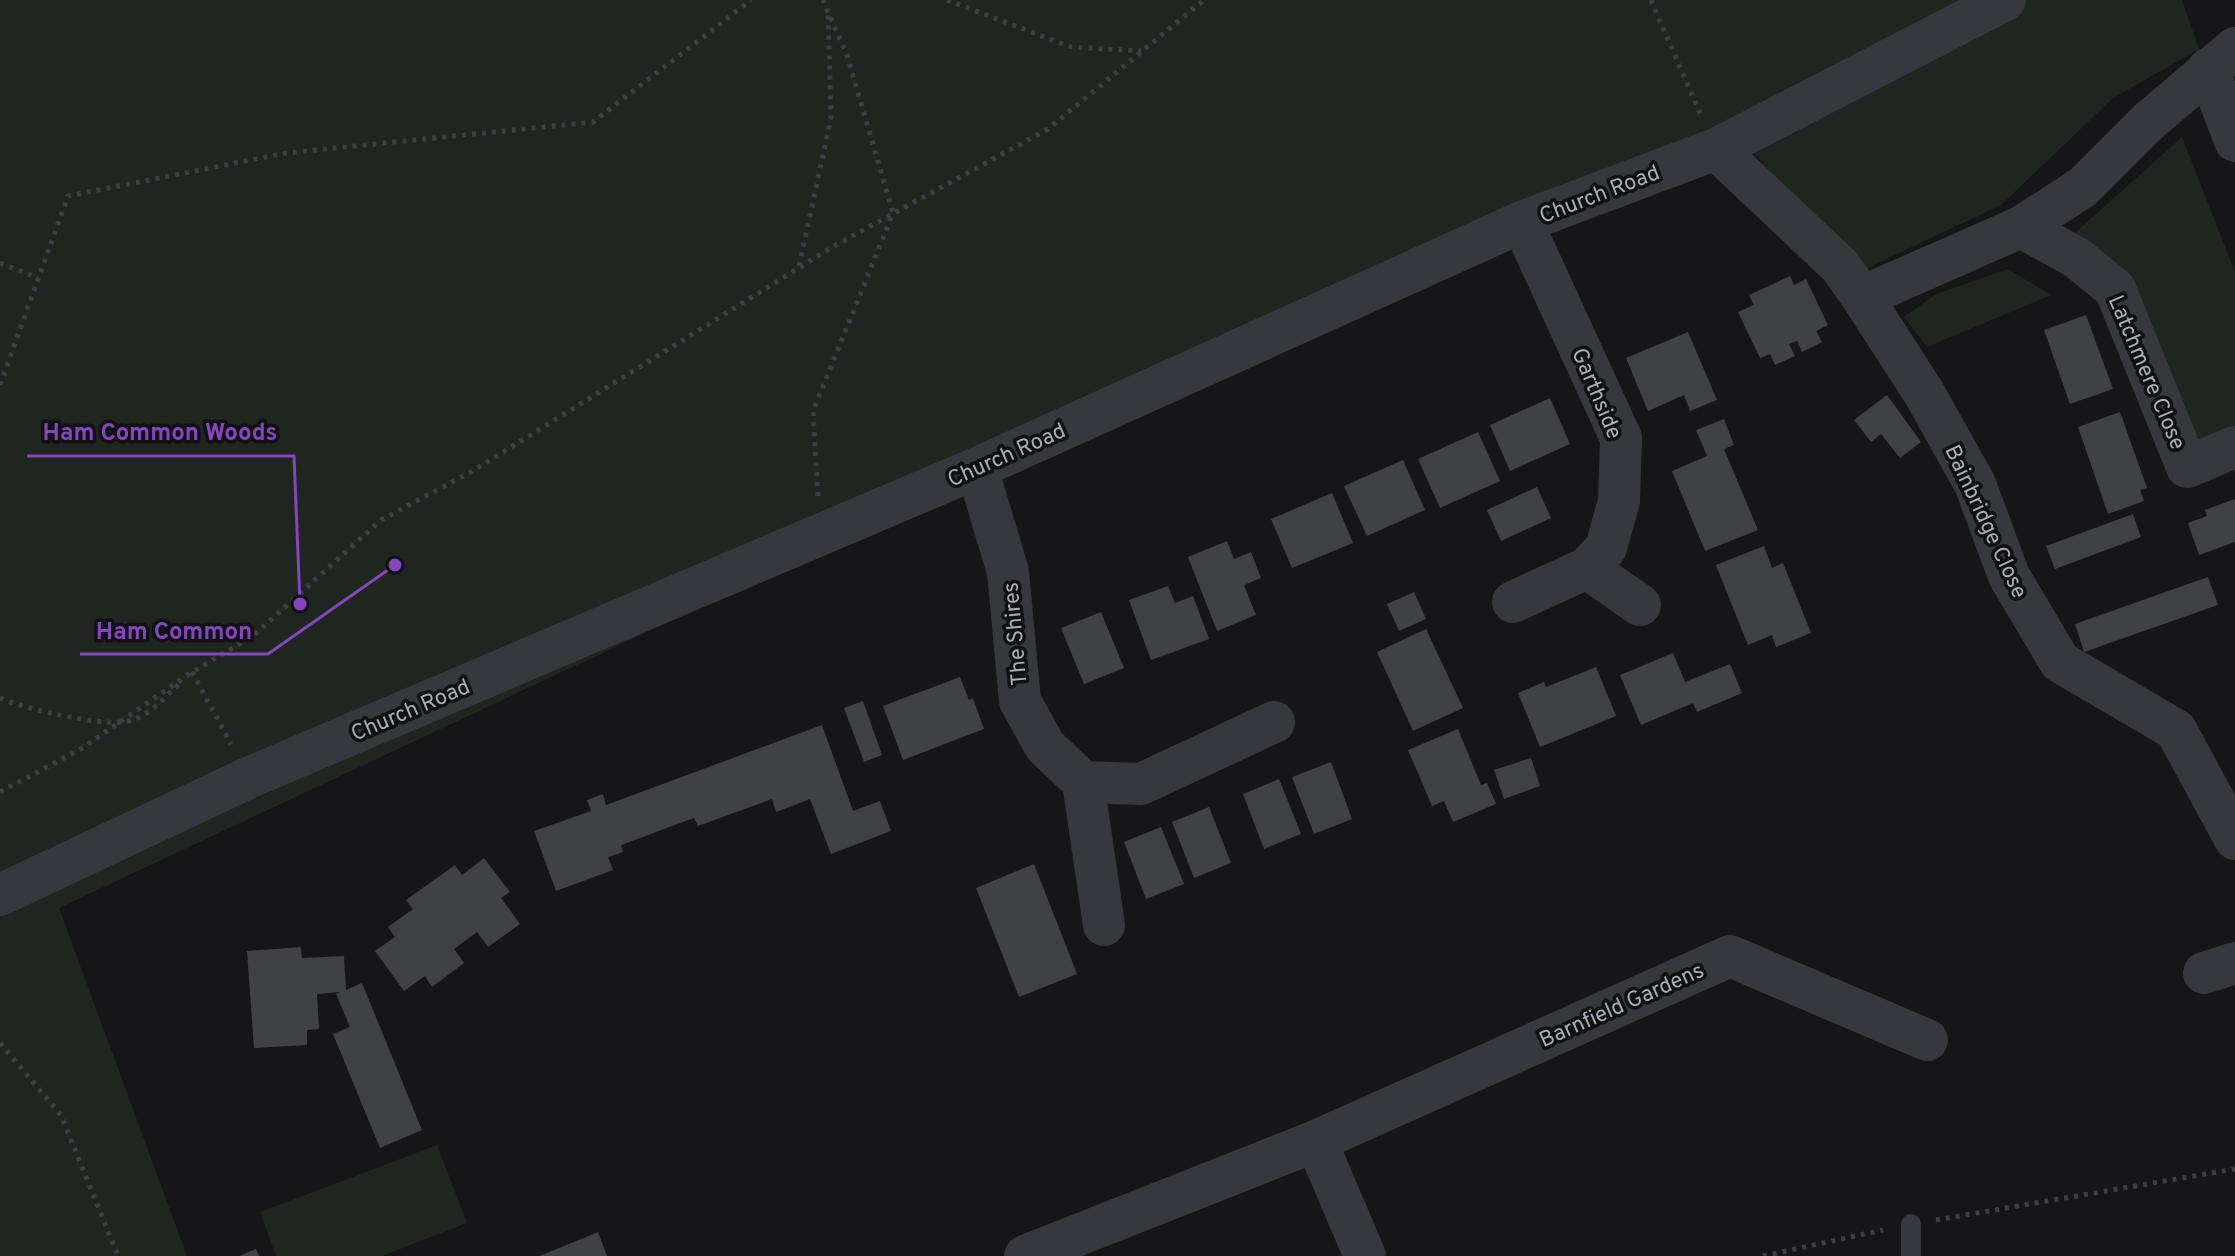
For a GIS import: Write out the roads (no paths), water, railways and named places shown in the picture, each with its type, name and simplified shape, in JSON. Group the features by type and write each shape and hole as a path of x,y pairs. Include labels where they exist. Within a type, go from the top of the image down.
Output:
{"street":[{"name":"Church Road","path":"0,895 248,778 977,468 1522,222 1716,149 2005,0"},
{"path":"2221,58 2235,141"},
{"path":"1862,297 2021,227 2083,187 2221,58"},
{"name":"Bainbridge Close","path":"1716,149 1840,266 1862,297 1924,393 1975,484 2009,576 2060,662 2176,730 2235,839"},
{"name":"Garthside","path":"1522,222 1621,438 1619,501 1606,548 1587,568"},
{"name":"Latchmere Close","path":"2021,227 2077,258 2115,289 2187,467 2235,447"},
{"name":"The Shires","path":"977,468 1008,572 1020,701 1045,746 1083,782"},
{"path":"1513,602 1587,568 1640,605"},
{"path":"1104,925 1083,782 1141,784 1274,722"},
{"name":"Barnfield Gardens","path":"1025,1256 1316,1141 1730,956 1927,1040"},
{"path":"1316,1141 1365,1256"}],"lane":[{"path":"1911,1224 1911,1256"}],"place":[{"name":"Ham Common","path":"395,565"},
{"name":"Ham Common Woods","path":"300,604"}]}
